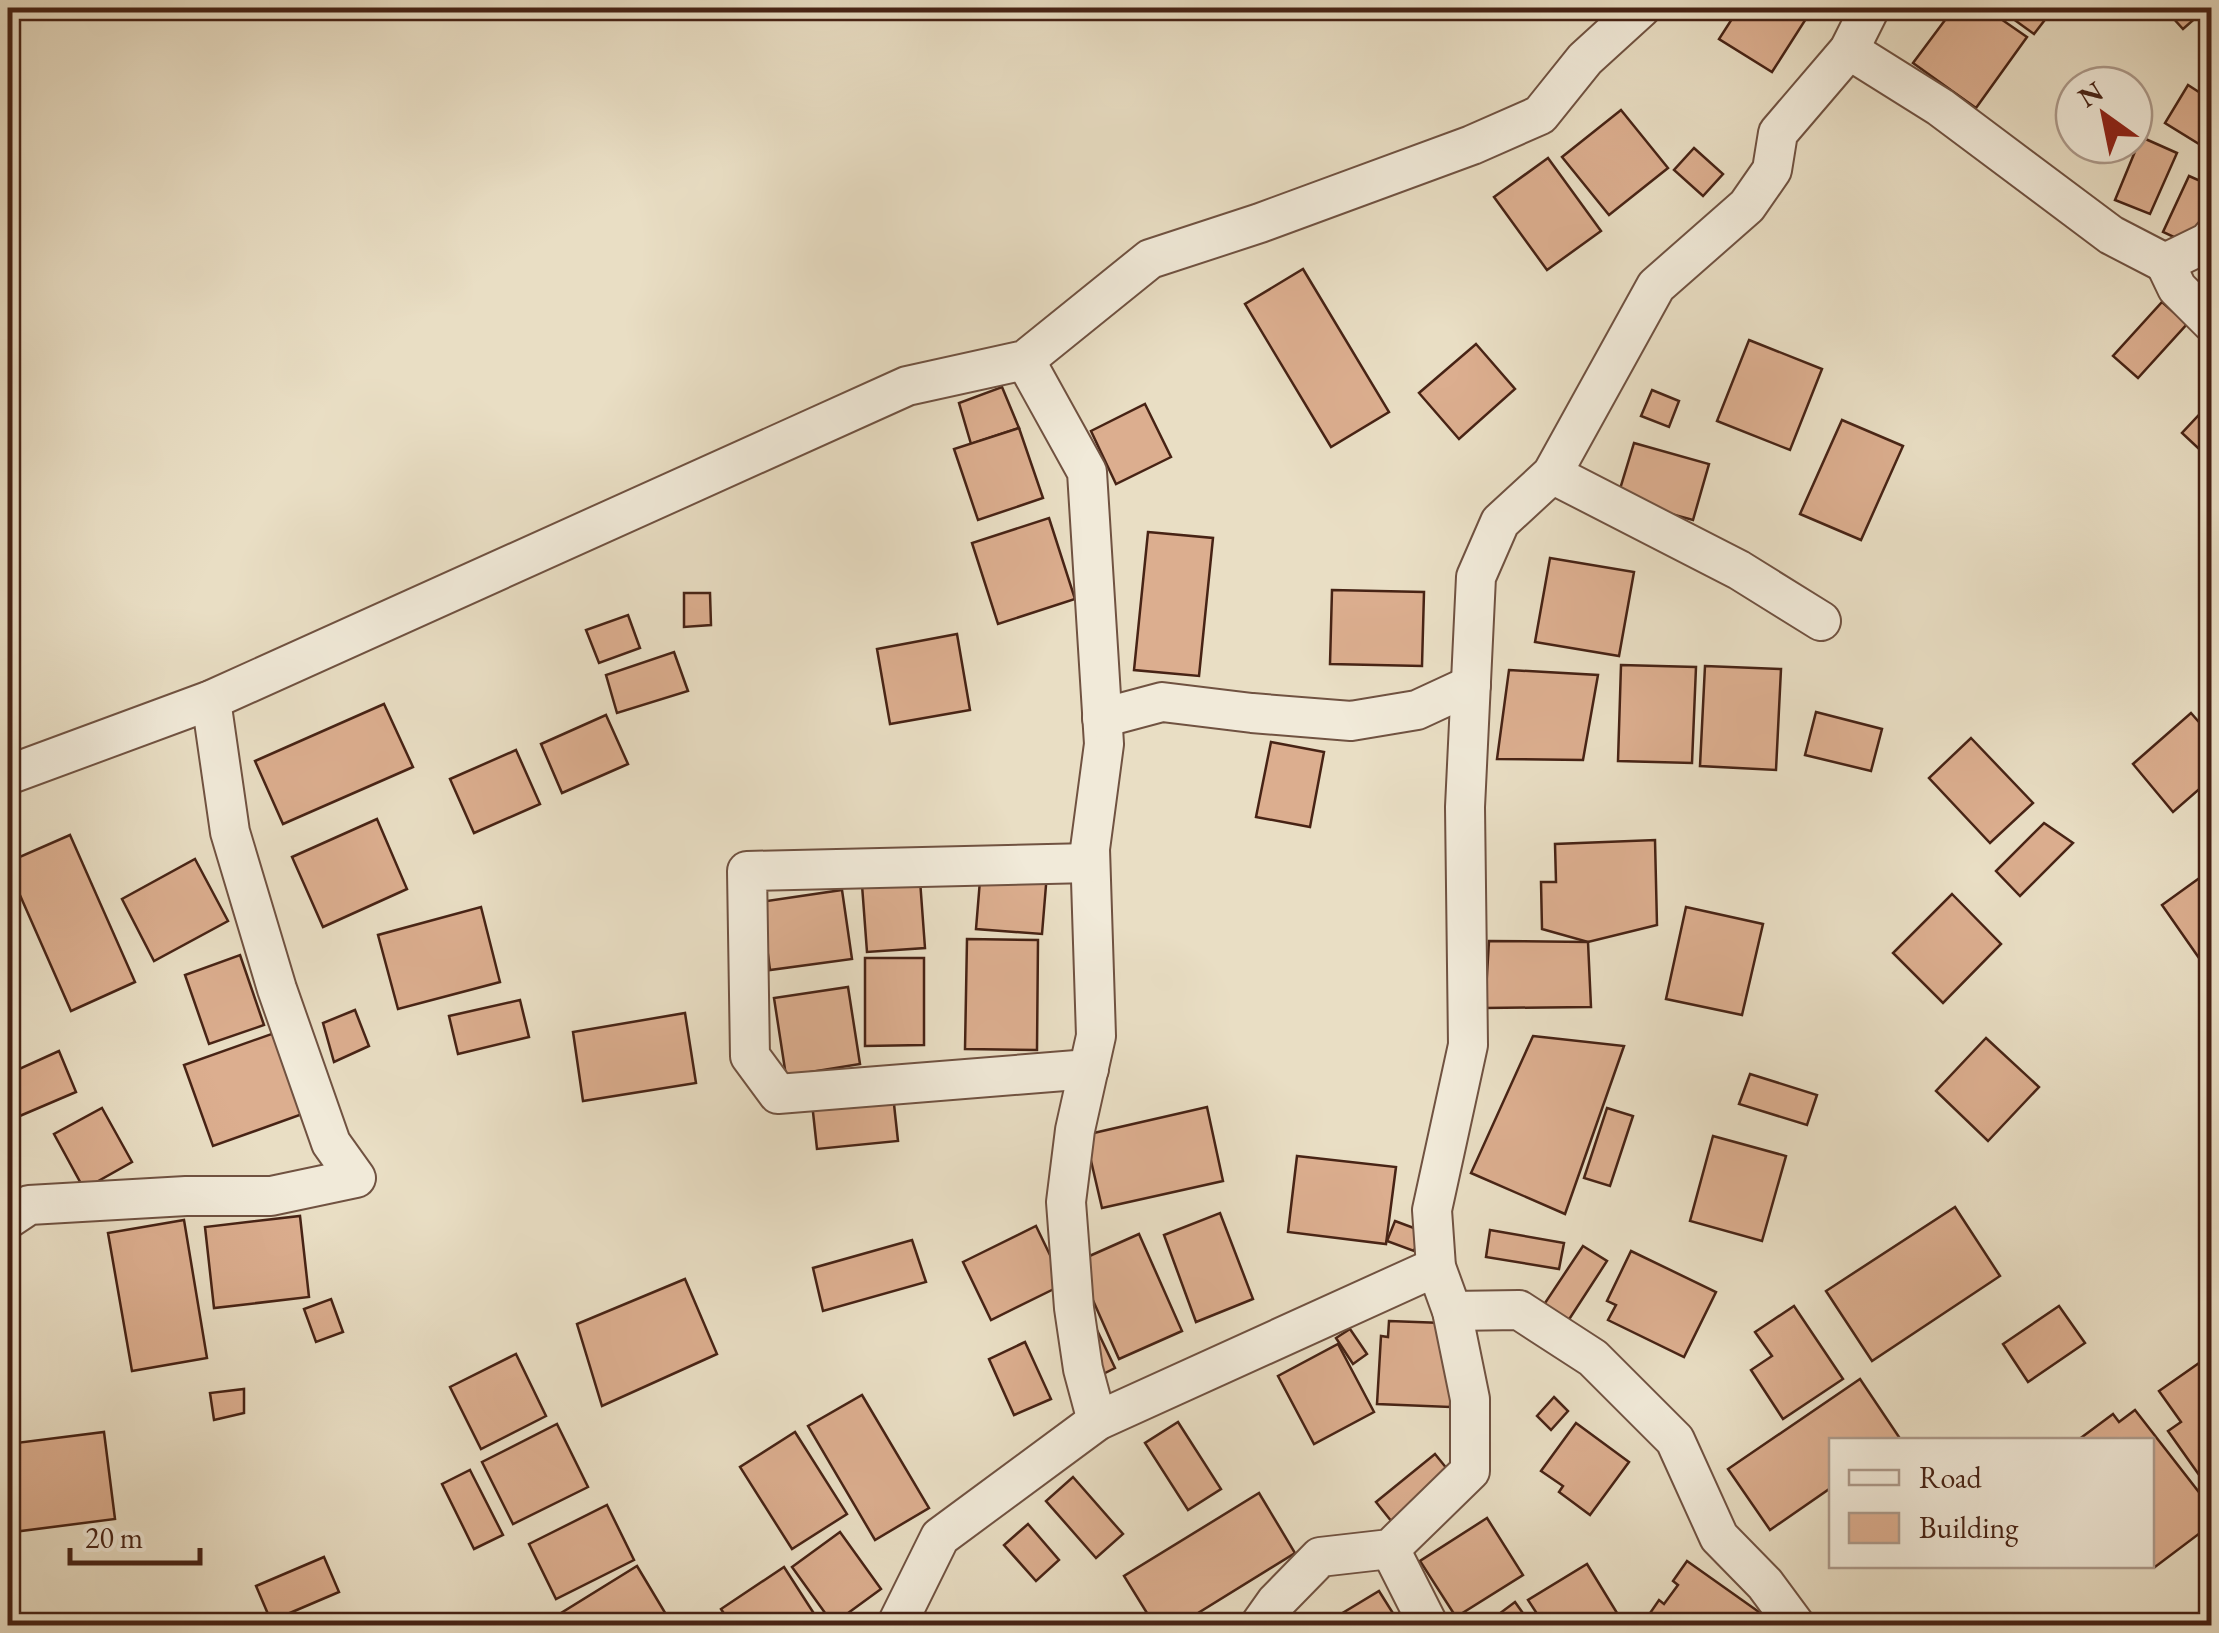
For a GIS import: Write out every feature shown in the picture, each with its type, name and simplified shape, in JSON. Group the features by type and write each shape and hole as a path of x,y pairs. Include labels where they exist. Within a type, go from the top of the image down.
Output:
{"street":[{"path":"8,775 212,700 907,386 1025,360 1150,259 1260,224 1472,145 1540,115 1585,58 1641,8"},
{"path":"1259,1626 1276,1602 1320,1557 1390,1549 1470,1471 1470,1399 1452,1311 1436,1267 1432,1210 1468,1045 1465,807 1476,578 1500,522 1552,474 1656,286 1747,206 1772,170 1778,133 1849,50 1870,8"},
{"path":"1849,50 1940,107 2111,235 2164,262 2177,288 2212,323"},
{"path":"2164,262 2212,237"},
{"path":"1025,360 1086,472 1104,744 1090,863 1096,1036 1075,1130 1066,1202 1074,1308 1083,1368 1097,1421"},
{"path":"1552,474 1739,570 1821,621"},
{"path":"1102,718 1162,702 1252,714 1351,720 1417,710 1471,686"},
{"path":"8,1218 29,1205 186,1196 271,1196 356,1178 331,1143 261,937 230,832 212,700"},
{"path":"1089,1069 778,1094 750,1056 747,871 1090,863"},
{"path":"896,1626 940,1537 1097,1421 1436,1267"},
{"path":"1452,1311 1519,1310 1593,1358 1675,1440 1719,1537 1765,1584 1796,1626"},
{"path":"1390,1549 1429,1626"}],"building":[{"path":"1739,8 1811,11 1772,72 1719,39"},
{"path":"1954,8 1985,8 2027,37 1976,108 1913,63"},
{"path":"1998,8 2054,8 2034,34"},
{"path":"2164,8 2207,8 2183,29"},
{"path":"2209,83 2212,152 2165,123 2188,85 2202,94"},
{"path":"1621,110 1668,168 1609,215 1562,157"},
{"path":"2154,143 2177,153 2150,214 2115,200 2129,165 2154,165"},
{"path":"1694,148 1723,174 1703,196 1674,170"},
{"path":"1548,158 1601,231 1547,270 1494,197"},
{"path":"2189,176 2212,186 2212,196 2189,244 2163,232"},
{"path":"1303,269 1389,412 1331,447 1245,304"},
{"path":"2162,302 2187,324 2138,378 2113,356"},
{"path":"1749,340 1822,369 1790,450 1717,421"},
{"path":"1476,344 1515,389 1459,439 1419,393"},
{"path":"1002,387 1019,428 971,444 959,403"},
{"path":"1652,390 1679,401 1669,427 1641,416"},
{"path":"2212,401 2212,461 2182,433"},
{"path":"1145,404 1171,457 1116,484 1091,431"},
{"path":"1842,420 1903,446 1861,540 1800,514"},
{"path":"1019,428 1043,498 978,520 954,449"},
{"path":"1634,443 1709,464 1693,520 1617,499"},
{"path":"1049,518 1075,599 998,624 972,543"},
{"path":"1148,532 1213,538 1199,676 1134,670"},
{"path":"1550,558 1634,572 1619,656 1535,642"},
{"path":"1332,590 1424,592 1422,666 1330,664"},
{"path":"684,593 710,593 711,625 684,627"},
{"path":"628,615 640,648 599,663 586,630"},
{"path":"957,634 970,710 890,724 877,649"},
{"path":"674,652 688,691 617,713 606,675"},
{"path":"1621,665 1696,667 1692,763 1618,761"},
{"path":"1705,666 1781,669 1776,770 1700,766"},
{"path":"1509,670 1598,675 1583,760 1497,759"},
{"path":"384,704 413,767 283,824 255,761"},
{"path":"1816,712 1882,729 1871,771 1805,755"},
{"path":"2191,713 2212,737 2212,778 2173,812 2133,764"},
{"path":"606,715 628,764 562,793 541,744"},
{"path":"1971,738 2033,803 1990,843 1929,778"},
{"path":"1271,742 1324,752 1310,827 1256,817"},
{"path":"516,750 540,804 474,833 450,779"},
{"path":"377,819 407,889 323,927 292,857"},
{"path":"2044,823 2073,843 2020,896 1996,871"},
{"path":"70,835 135,982 71,1011 8,868 8,862"},
{"path":"1655,840 1657,925 1588,942 1542,929 1541,882 1556,882 1555,844"},
{"path":"195,859 228,921 154,961 122,899"},
{"path":"981,868 1047,873 1042,934 976,929"},
{"path":"2212,869 2212,950 2199,958 2162,905"},
{"path":"920,880 925,948 867,952 862,885"},
{"path":"842,890 852,959 770,970 761,902"},
{"path":"1952,894 2001,944 1943,1003 1893,953"},
{"path":"481,907 500,982 398,1009 378,935"},
{"path":"1686,907 1763,924 1742,1015 1666,999"},
{"path":"967,939 1038,940 1037,1050 965,1049"},
{"path":"1489,941 1588,942 1591,1007 1485,1008"},
{"path":"240,955 264,1025 209,1044 185,975"},
{"path":"865,958 924,958 924,1045 865,1046"},
{"path":"848,987 860,1064 786,1076 774,998"},
{"path":"520,1000 529,1037 458,1054 449,1016"},
{"path":"355,1010 369,1046 334,1062 323,1023"},
{"path":"685,1013 696,1083 583,1101 573,1032"},
{"path":"280,1031 308,1112 213,1146 184,1065"},
{"path":"1533,1036 1624,1046 1565,1214 1471,1173"},
{"path":"1986,1038 2039,1087 1988,1141 1936,1091"},
{"path":"59,1051 76,1092 8,1121 8,1074"},
{"path":"1750,1074 1817,1095 1807,1125 1739,1104"},
{"path":"893,1095 898,1141 817,1149 812,1103"},
{"path":"1207,1107 1223,1181 1102,1208 1085,1135"},
{"path":"102,1108 132,1162 84,1189 54,1134"},
{"path":"1607,1108 1633,1116 1610,1186 1584,1178"},
{"path":"1713,1136 1786,1156 1762,1241 1690,1221"},
{"path":"1297,1156 1396,1167 1386,1244 1288,1232"},
{"path":"1955,1207 2000,1276 1872,1361 1826,1291"},
{"path":"1220,1213 1253,1299 1196,1322 1164,1235"},
{"path":"300,1216 309,1297 214,1308 205,1227"},
{"path":"184,1220 207,1358 132,1371 108,1233"},
{"path":"1395,1221 1422,1231 1414,1251 1387,1241"},
{"path":"1036,1226 1064,1284 991,1320 963,1262"},
{"path":"1490,1230 1564,1243 1559,1269 1486,1257"},
{"path":"1139,1234 1182,1331 1119,1359 1076,1262"},
{"path":"912,1240 926,1282 823,1311 813,1268"},
{"path":"1583,1246 1607,1261 1568,1321 1543,1306"},
{"path":"1631,1251 1716,1292 1684,1357 1608,1320 1616,1305 1607,1301"},
{"path":"685,1279 717,1354 602,1406 577,1324"},
{"path":"331,1299 343,1332 316,1342 304,1309"},
{"path":"1794,1306 1843,1379 1783,1419 1751,1370 1772,1356 1755,1332"},
{"path":"2059,1306 2085,1343 2028,1382 2003,1344"},
{"path":"1389,1321 1443,1323 1453,1344 1450,1407 1377,1404 1381,1336 1388,1337"},
{"path":"1096,1328 1115,1368 1099,1376 1080,1335"},
{"path":"1350,1329 1367,1354 1353,1364 1336,1338"},
{"path":"1025,1342 1051,1399 1014,1415 989,1359"},
{"path":"1338,1344 1374,1412 1314,1444 1278,1376"},
{"path":"516,1354 546,1416 481,1449 450,1387"},
{"path":"2212,1354 2212,1473 2202,1479 2168,1431 2181,1422 2159,1391"},
{"path":"1860,1379 1900,1438 1829,1438 1829,1489 1770,1530 1728,1469"},
{"path":"244,1389 244,1413 214,1420 210,1393"},
{"path":"862,1395 929,1508 875,1540 808,1426"},
{"path":"1554,1397 1568,1411 1551,1430 1537,1416"},
{"path":"2135,1410 2212,1509 2212,1524 2155,1567 2154,1438 2081,1438 2113,1414 2119,1422"},
{"path":"1178,1422 1221,1489 1188,1510 1145,1443"},
{"path":"1576,1423 1629,1462 1590,1515 1559,1492 1563,1486 1541,1471"},
{"path":"557,1424 588,1487 513,1524 482,1462"},
{"path":"104,1432 115,1519 13,1532 8,1444"},
{"path":"795,1432 847,1514 792,1549 740,1467"},
{"path":"1435,1454 1452,1475 1392,1522 1376,1502"},
{"path":"470,1470 503,1535 474,1549 442,1484"},
{"path":"1073,1477 1123,1534 1096,1558 1046,1501"},
{"path":"1259,1493 1295,1553 1177,1626 1155,1626 1124,1576"},
{"path":"607,1505 634,1560 556,1599 529,1544"},
{"path":"1487,1518 1523,1575 1456,1617 1420,1561"},
{"path":"1028,1524 1059,1560 1036,1581 1004,1545"},
{"path":"840,1532 881,1589 833,1624 792,1567"},
{"path":"324,1557 339,1592 271,1621 256,1586"},
{"path":"1687,1561 1759,1612 1749,1626 1654,1626 1646,1619 1659,1600 1664,1604 1678,1585 1673,1581"},
{"path":"1587,1564 1625,1626 1545,1626 1528,1600"},
{"path":"637,1566 673,1626 557,1626 553,1618"},
{"path":"784,1567 822,1626 732,1626 721,1609"},
{"path":"1379,1591 1401,1626 1321,1626"},
{"path":"1515,1602 1532,1626 1483,1626"}]}
